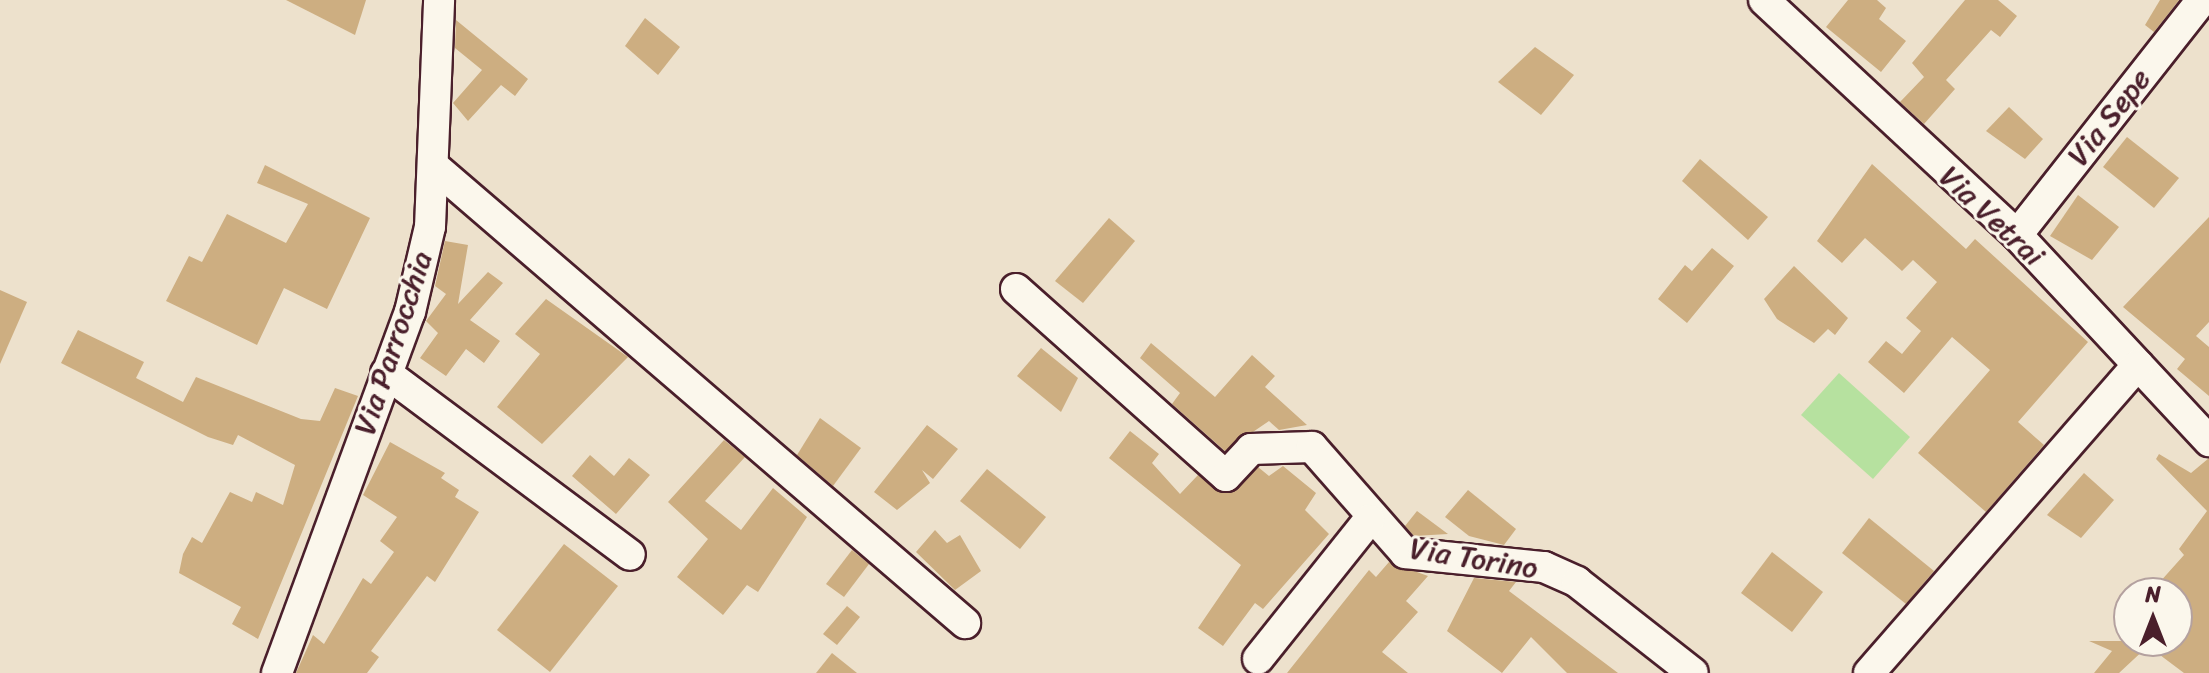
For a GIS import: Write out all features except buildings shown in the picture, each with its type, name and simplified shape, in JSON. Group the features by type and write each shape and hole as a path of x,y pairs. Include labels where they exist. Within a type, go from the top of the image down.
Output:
{"street":[{"name":"Via Parrocchia","path":"277,673 386,373 430,227 436,168 439,0"},
{"name":"Via Vetrai","path":"1764,0 2017,235 2209,441"},
{"name":"Via Sepe","path":"2017,235 2202,0"},
{"path":"436,168 965,623"},
{"name":"Via Torino","path":"1016,289 1226,476 1251,449 1312,447 1334,465 1369,520 1405,553 1507,559 1577,582 1693,673"},
{"path":"1869,673 2138,365"},
{"path":"386,373 630,555"},
{"path":"1258,659 1369,520"}],"green space":[{"path":"1839,373 1910,437 1873,479 1801,415"}]}
